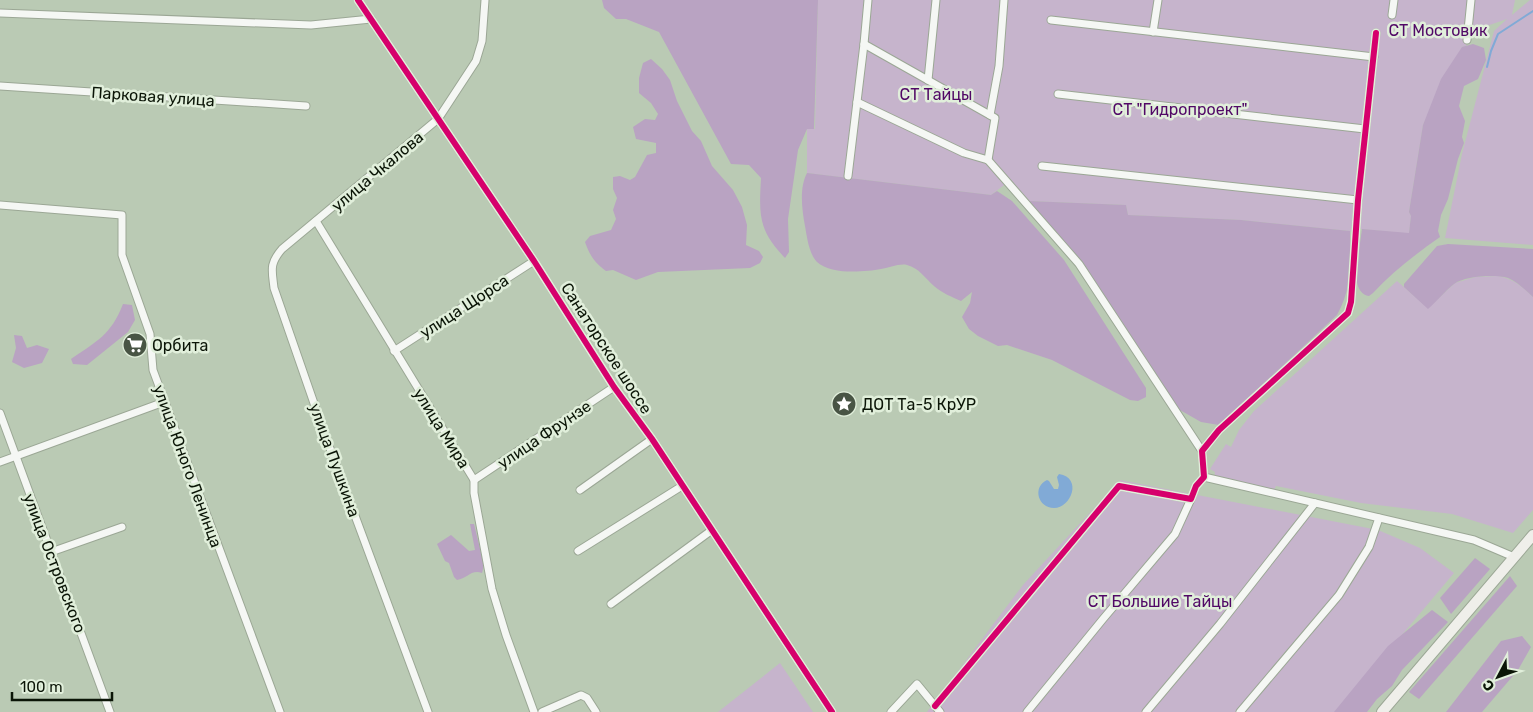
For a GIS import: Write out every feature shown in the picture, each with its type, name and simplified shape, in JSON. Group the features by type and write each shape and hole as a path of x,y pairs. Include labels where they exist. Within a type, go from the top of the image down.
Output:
{"main road":[{"path":"1382,712 1533,535"}],"street":[{"name":"Санаторское шоссе","path":"358,0 534,261 614,387 652,439 832,712"},
{"name":"улица Чкалова","path":"316,221 438,119 476,61 482,41 485,0"},
{"path":"848,176 868,0"},
{"path":"928,80 936,0"},
{"path":"990,115 999,66 1004,0"},
{"path":"1153,32 1158,0"},
{"path":"1392,15 1394,0"},
{"path":"1467,40 1471,0"},
{"path":"0,13 311,25 371,19"},
{"path":"1051,20 1374,57"},
{"path":"1202,451 1219,430 1348,313 1351,302 1358,200 1376,33"},
{"path":"864,44 995,118 988,160"},
{"name":"Парковая улица","path":"0,86 306,106"},
{"path":"1058,94 1365,129"},
{"path":"857,102 964,153 988,160 1079,264 1202,451 1204,477 1196,486 1175,534 1027,712"},
{"path":"1042,166 1358,200"},
{"name":"улица Юного Ленинца","path":"0,205 122,215 122,255 150,334 153,370 280,712"},
{"name":"улица Мира","path":"316,221 474,480 474,493 492,589 506,635 534,712"},
{"name":"улица Пушкина","path":"316,221 274,258 272,270 274,288 325,435 428,712"},
{"name":"улица Щорса","path":"394,351 534,261"},
{"name":"улица Фрунзе","path":"474,480 614,387"},
{"path":"0,462 164,402"},
{"name":"улица Островского","path":"0,413 110,712"},
{"path":"580,490 652,439"},
{"path":"1204,477 1474,540 1514,557"},
{"path":"578,551 682,486"},
{"path":"891,712 917,684 937,709 1119,486 1191,499"},
{"path":"1146,712 1220,624 1315,503"},
{"path":"1240,712 1338,595 1369,547 1379,518"},
{"path":"51,552 122,528"},
{"path":"611,604 712,530"},
{"path":"542,712 581,695 587,698 596,712"}],"green space":[{"path":"818,0 1515,0 1512,15 1530,0 1533,0 1533,245 1445,238 1462,154 1494,31 1507,19 1472,31 1466,46 1462,47 1423,125 1409,212 1411,216 1409,234 1362,229 1350,231 1241,220 1128,215 1126,205 1028,201 1008,182 991,195 807,173 807,129 815,129"},
{"path":"1498,276 1517,284 1533,297 1533,510 1513,533 1452,514 1361,503 1276,486 1274,490 1214,478 1215,472 1210,469 1226,444 1231,447 1239,430 1254,411 1397,281 1428,308 1455,283 1476,277"},
{"name":"СТ Большие Тайцы","path":"1120,480 1378,530 1420,548 1454,573 1337,712 927,712 1023,585"},
{"path":"780,663 813,712 718,712"}],"shaded area":[{"path":"602,0 818,0 814,129 807,129 798,150 788,219 789,252 785,258 770,239 762,221 760,202 761,178 749,165 731,164 659,32 626,19 616,19 604,8"},
{"path":"1473,44 1484,48 1486,60 1478,79 1464,86 1459,106 1465,121 1462,137 1464,143 1448,199 1441,215 1438,231 1440,237 1388,278 1369,296 1364,294 1358,287 1357,282 1362,229 1409,233 1411,216 1409,212 1423,125 1441,79 1462,47"},
{"path":"651,59 670,80 677,101 692,131 701,141 712,166 733,190 742,207 747,225 746,245 759,251 763,257 760,263 750,268 658,272 636,280 613,270 606,271 593,259 585,242 590,236 611,230 616,219 613,210 617,198 613,189 613,177 620,176 630,180 635,177 647,155 656,153 656,143 636,139 633,127 645,119 655,120 658,114 651,103 639,93 639,78 643,63"},
{"path":"807,173 991,195 997,191 1012,201 1064,260 1146,388 1146,397 1138,401 1130,400 1052,360 1007,345 998,346 978,336 969,329 962,317 970,303 972,292 961,301 937,288 911,266 901,265 848,272 823,266 812,255 804,220 802,192"},
{"path":"1028,201 1126,205 1128,215 1241,220 1350,231 1350,274 1346,294 1337,315 1225,420 1219,425 1201,422 1180,410 1079,262"},
{"path":"1448,244 1533,249 1533,297 1508,278 1480,276 1465,279 1454,284 1428,309 1404,287 1404,284 1437,246"},
{"path":"123,304 132,305 135,320 128,332 87,365 73,364 71,359 96,342 108,330"},
{"path":"14,335 22,336 27,348 37,345 49,349 42,363 24,368 12,362 16,348"},
{"path":"470,524 474,524 484,565 482,573 475,572 457,580 437,544 451,535 469,551 475,550"},
{"path":"1475,558 1490,569 1451,614 1440,598"},
{"path":"1510,576 1517,586 1419,699 1409,692"},
{"path":"1432,610 1448,622 1402,670 1392,686 1377,699 1367,712 1334,712 1388,646"},
{"path":"1522,636 1531,647 1518,670 1482,712 1446,712 1501,641"}],"water":[{"path":"1059,474 1071,481 1072,492 1060,507 1048,507 1041,501 1038,492 1042,483 1047,480 1054,489 1058,489 1057,477"}],"waterway":[{"path":"1487,67 1498,34 1533,11"}],"cycle path":[{"path":"358,0 534,261 614,387 652,439 832,712"},
{"path":"935,706 1119,486 1191,499 1196,486 1204,477 1202,451 1219,430 1348,313 1351,302 1358,200 1376,33"}],"place":[{"name":"Орбита","path":"135,345"},
{"name":"ДОТ Та-5 КрУР","path":"844,404"}],"park label":[{"name":"СТ Мостовик","path":"1438,30"},
{"name":"СТ Тайцы","path":"936,94"},
{"name":"СТ \"Гидропроект\"","path":"1180,109"}]}
